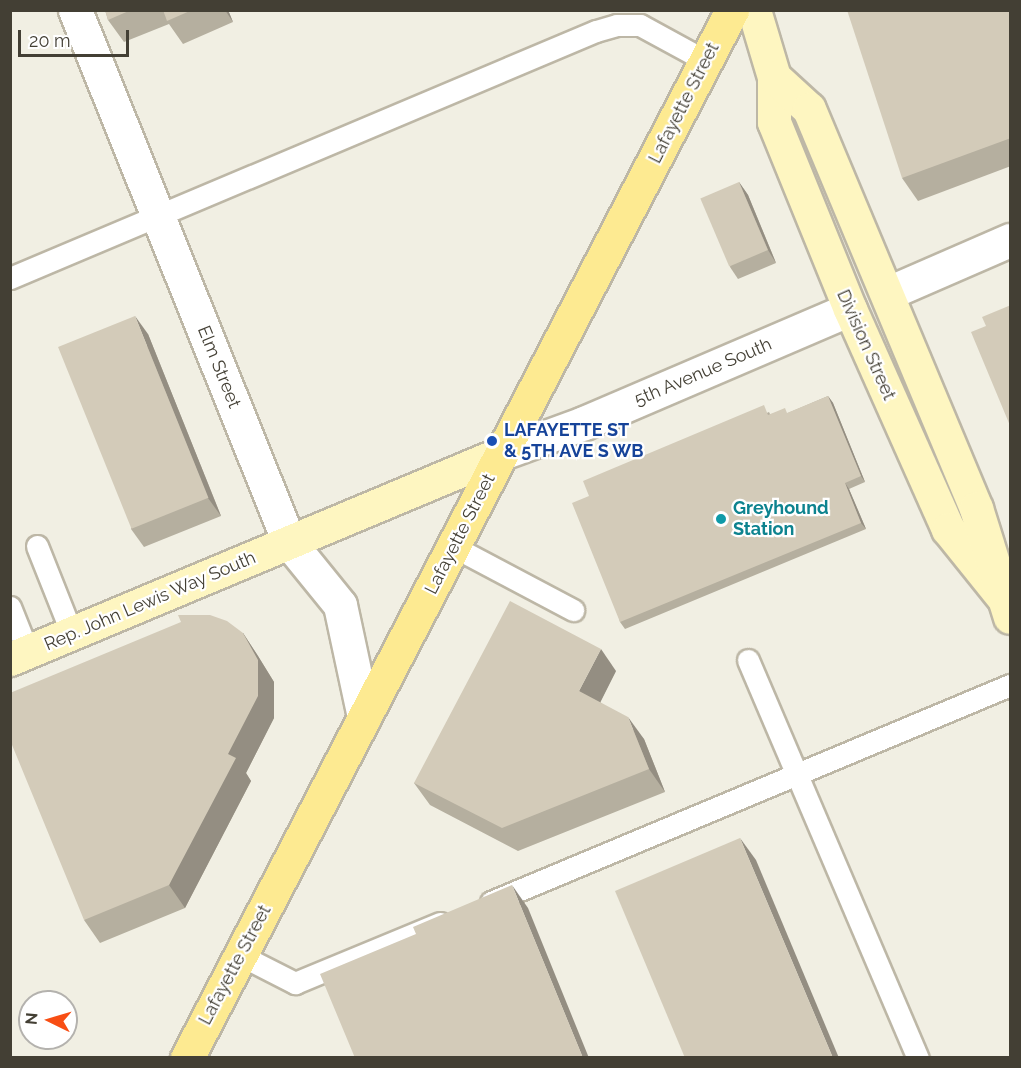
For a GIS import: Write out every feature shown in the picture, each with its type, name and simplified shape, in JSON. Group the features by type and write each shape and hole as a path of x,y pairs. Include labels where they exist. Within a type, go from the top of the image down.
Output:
{"main road":[{"name":"Lafayette Street","path":"187,1058 732,10"},
{"name":"Division Street","path":"754,10 774,77 774,122 850,309 948,529 1006,606"},
{"name":"Division Street","path":"774,77 809,109 888,293 976,508 1006,606"},
{"name":"5th Avenue South","path":"289,542 502,453"},
{"name":"Rep. John Lewis Way South","path":"19,656 289,542"}],"street":[{"name":"Elm Street","path":"75,10 289,542 340,605 364,717"},
{"path":"888,293 1011,240"},
{"name":"5th Avenue South","path":"502,453 584,423 850,309"}],"lane":[{"path":"10,278 157,214 617,25 640,26 706,61"},
{"path":"38,546 72,634"},
{"path":"454,547 573,610"},
{"path":"10,607 19,656"},
{"path":"748,660 918,1058"},
{"path":"240,955 295,983 1011,685"}],"building":[{"path":"105,10 131,10 108,20"},
{"path":"163,10 192,10 167,21"},
{"path":"847,10 1011,10 1011,138 902,178"},
{"path":"739,182 768,250 729,267 700,198"},
{"path":"1011,305 1011,428 971,332 986,326 982,317"},
{"path":"135,316 208,498 131,529 58,347"},
{"name":"Greyhound Station","path":"828,396 861,476 845,483 861,523 620,622 572,503 589,496 583,481 764,405 768,415 785,408 787,413"},
{"path":"510,601 601,649 579,691 628,717 649,769 502,828 414,783"},
{"path":"178,615 210,615 227,621 243,633 258,660 258,696 228,754 236,758 169,885 84,920 10,740 10,693 181,622"},
{"path":"740,838 833,1058 685,1058 615,891"},
{"path":"512,885 583,1058 355,1058 320,974 416,934 413,927"}],"place":[{"name":"LAFAYETTE ST & 5TH AVE S WB","path":"492,441"},
{"name":"Greyhound Station","path":"721,519"}]}
